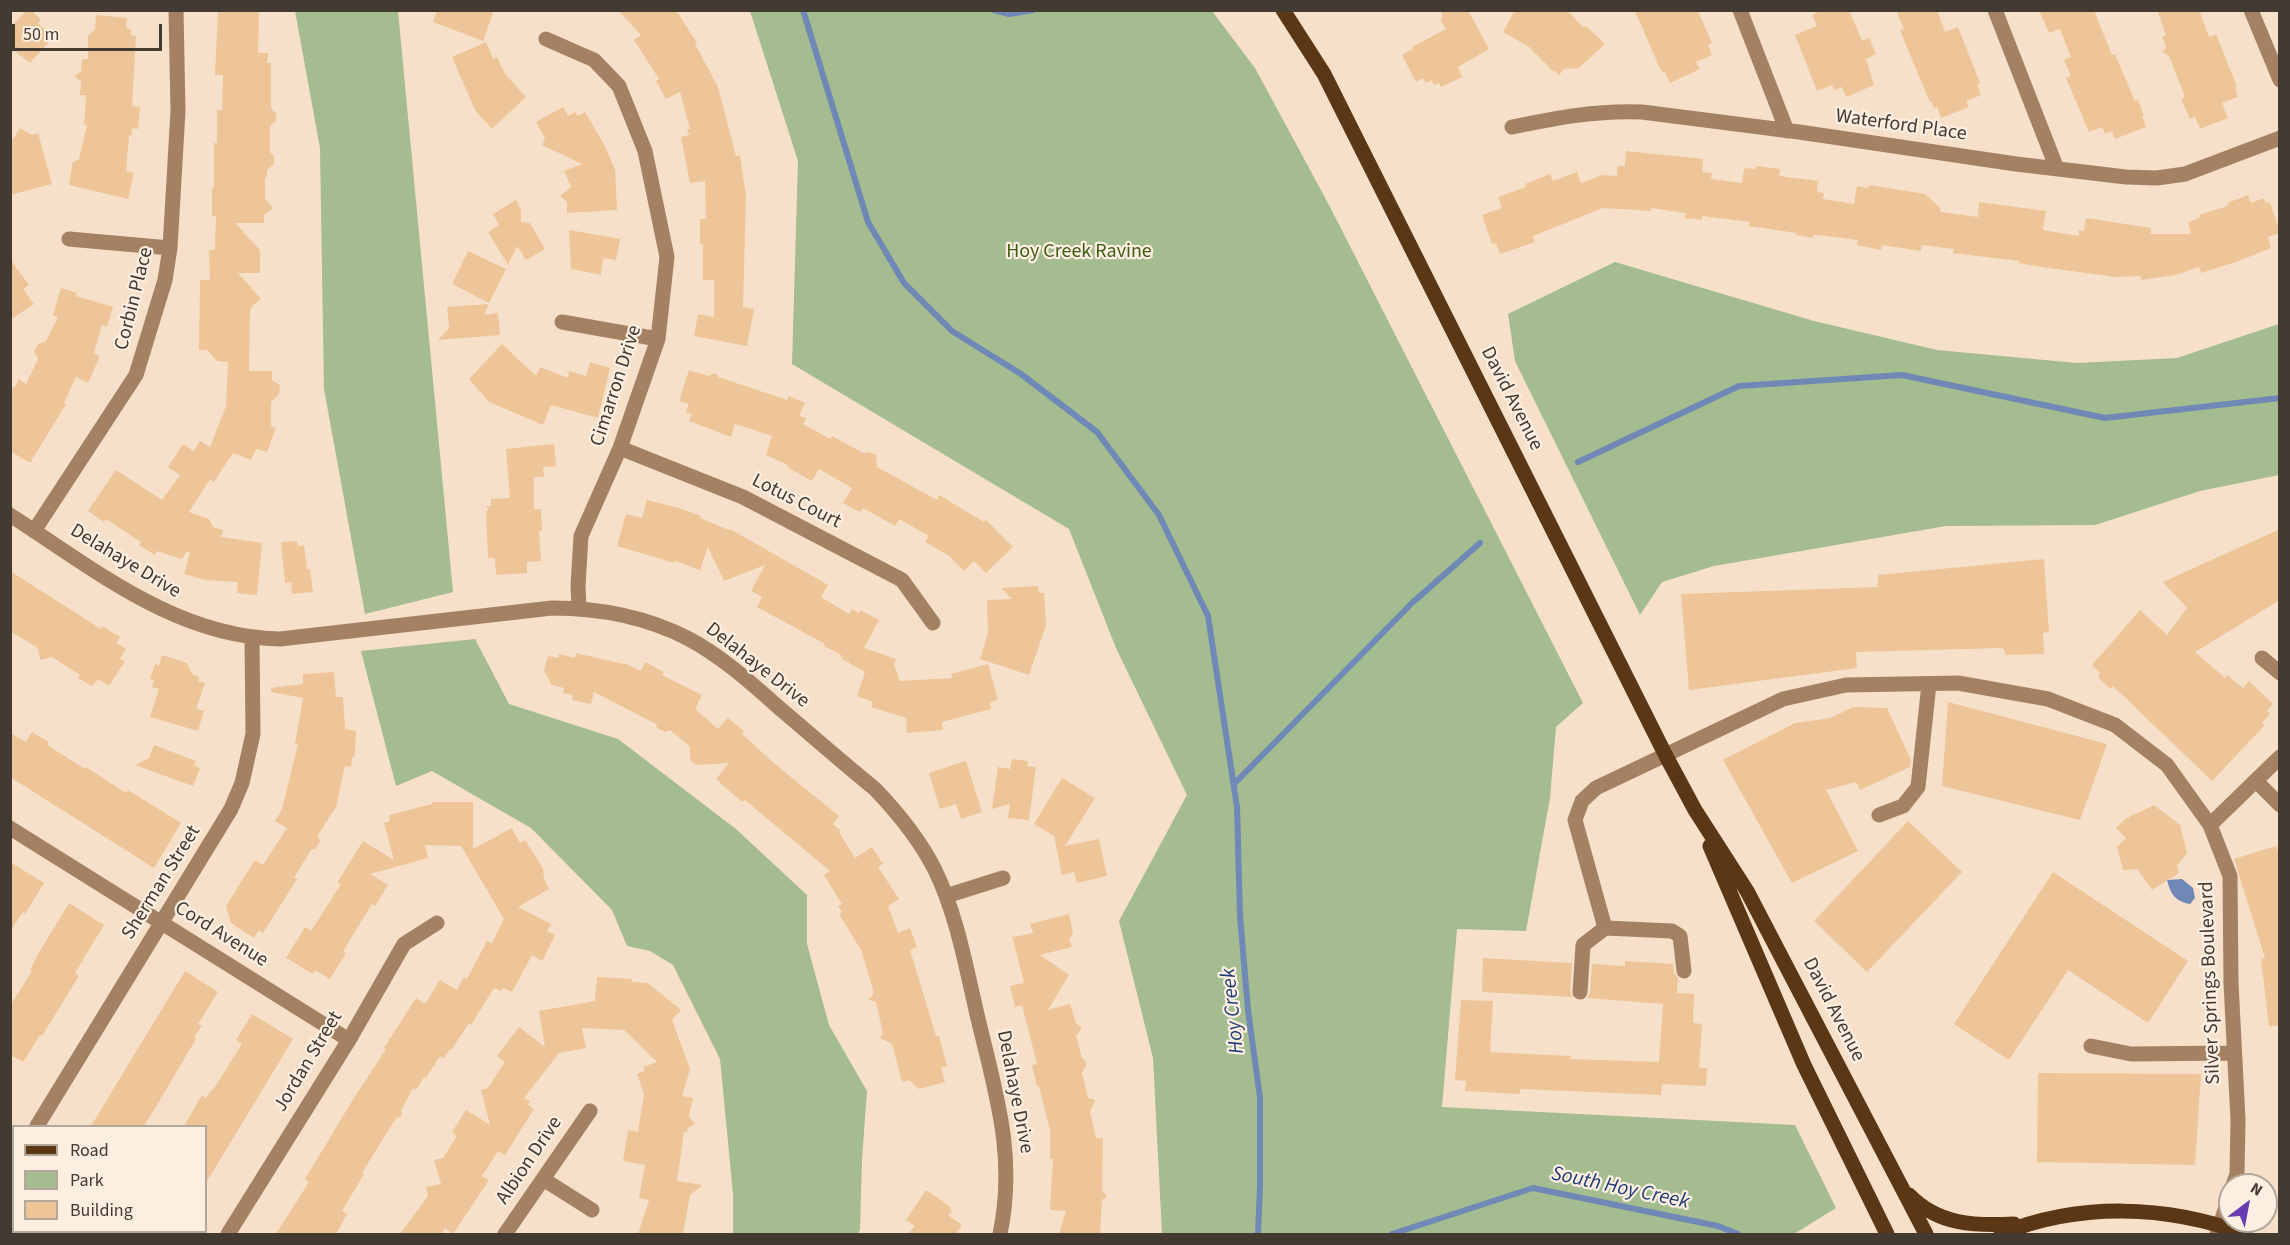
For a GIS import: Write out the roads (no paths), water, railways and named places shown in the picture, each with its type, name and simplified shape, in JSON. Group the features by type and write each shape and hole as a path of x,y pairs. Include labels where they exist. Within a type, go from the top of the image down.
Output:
{"main road":[{"name":"David Avenue","path":"1283,10 1324,74 1666,756 1695,810 1748,891 1926,1234"},
{"name":"David Avenue","path":"1695,810 1804,1065 1887,1234"},
{"path":"1901,1186 1920,1206 1944,1218 1983,1226 2028,1223 2111,1211 2179,1215 2218,1230"},
{"path":"2001,1234 2028,1223"}],"street":[{"name":"Corbin Place","path":"34,531 136,375 165,280 170,248 178,111 176,10"},
{"path":"1740,10 1787,130"},
{"path":"1995,10 2057,169"},
{"path":"2252,10 2280,80"},
{"name":"Cimarron Drive","path":"546,39 594,60 619,86 645,151 668,257 657,339 620,448 581,536 579,608"},
{"name":"Waterford Place","path":"1512,127 1572,115 1618,111 1787,130 2057,169 2157,178 2185,174 2280,138"},
{"path":"69,239 170,248"},
{"path":"562,322 657,339"},
{"name":"Lotus Court","path":"620,448 743,497 902,580 933,623"},
{"name":"Delahaye Drive","path":"10,515 123,588 167,613 222,632 252,639 280,639 552,608 579,608 634,618 665,629 689,639 733,669 890,805 925,853 946,896 961,944 1004,1132 1006,1185 1000,1234"},
{"name":"Sherman Street","path":"38,1125 220,830 242,783 253,734 252,639"},
{"path":"2262,658 2280,673"},
{"name":"Silver Springs Boulevard","path":"1605,928 1575,820 1577,809 1582,801 1596,788 1783,699 1846,685 1958,683 2048,699 2115,725 2167,765 2210,825 2230,876 2231,983 2238,1120 2237,1173"},
{"path":"1879,815 1903,806 1918,787 1929,684"},
{"path":"2210,825 2280,757"},
{"path":"2256,781 2280,805"},
{"name":"Cord Avenue","path":"10,828 349,1040"},
{"path":"946,896 1003,878"},
{"name":"Jordan Street","path":"228,1234 349,1040 404,944 436,923"},
{"path":"1580,992 1583,945 1605,928 1678,933 1684,971"},
{"path":"2091,1046 2131,1054 2234,1053"},
{"name":"Albion Drive","path":"506,1234 590,1112"},
{"path":"543,1179 592,1210"}],"water":[{"path":"2182,879 2193,888 2195,898 2190,904 2174,896 2167,880"}],"waterway":[{"name":"Hoy Creek","path":"803,10 868,222 904,283 952,331 1021,374 1097,432 1159,515 1208,616 1237,807 1240,916 1248,1010 1260,1098 1258,1234"},
{"path":"994,10 1009,14 1033,10"},
{"path":"1578,462 1739,386 1902,375 2105,418 2280,398"},
{"path":"1234,784 1412,603 1480,543"},
{"name":"South Hoy Creek","path":"1392,1234 1533,1188 1718,1226 1738,1234"}],"park label":[{"name":"Hoy Creek Ravine","path":"1079,253"}]}
